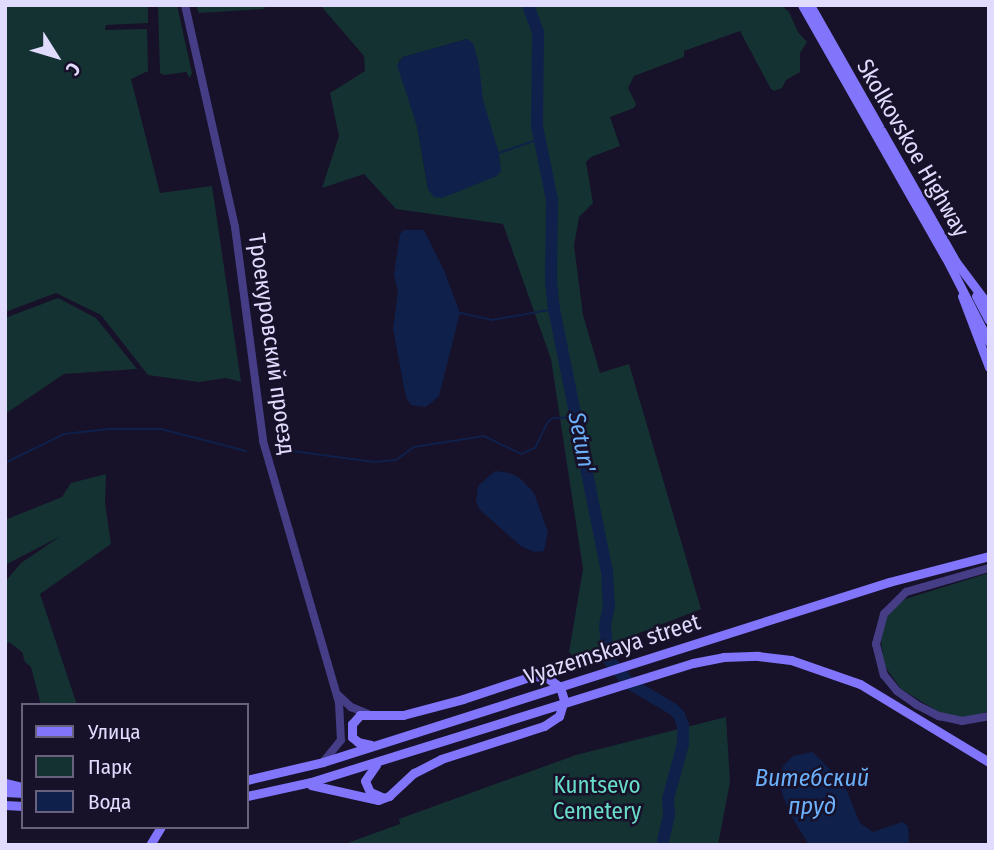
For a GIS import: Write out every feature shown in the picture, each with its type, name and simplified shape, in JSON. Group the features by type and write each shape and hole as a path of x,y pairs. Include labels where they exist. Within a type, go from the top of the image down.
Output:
{"main road":[{"name":"Skolkovskoe Highway","path":"802,5 946,258"},
{"name":"Skolkovskoe Highway","path":"810,5 961,270 989,306"},
{"path":"946,258 989,342"},
{"path":"946,258 989,367"},
{"path":"961,270 989,320"},
{"name":"Vyazemskaya street","path":"248,780 323,762 889,582 989,556"},
{"name":"Vyazemskaya street","path":"248,796 298,785 382,761 693,663 758,656 791,660 860,684 989,762"},
{"path":"298,785 332,787 369,799 384,798 414,773 441,759 544,726 559,716 564,700 560,687 545,677 532,677 403,715 363,715 351,729 352,737 363,744 377,745"},
{"path":"382,761 370,769 365,780 370,792 384,798"},
{"path":"149,845 160,829"}],"street":[{"name":"Троекуровский проезд","path":"185,5 235,227 263,441 339,703 341,740"},
{"path":"989,568 906,592 884,614 876,644 884,675 897,691 917,705 939,716 962,722 989,716"},
{"path":"335,690 346,704 363,715"},
{"path":"339,703 347,711 363,715"},
{"path":"339,703 352,737"},
{"path":"323,762 335,751 348,726 363,715"}],"green space":[{"path":"5,5 148,5 148,23 106,25 105,30 147,29 148,71 131,79 160,193 212,186 241,382 226,378 199,382 148,375 101,315 56,293 5,312"},
{"path":"158,5 177,5 192,73 190,78 186,72 164,75 160,73"},
{"path":"196,5 268,5 263,9 199,13"},
{"path":"320,5 781,5 789,12 798,32 807,42 800,53 800,72 786,80 782,88 774,91 771,89 740,31 684,51 684,57 634,76 628,88 636,104 634,108 610,117 620,146 591,157 586,162 593,203 579,217 574,246 583,315 600,373 629,364 701,609 575,658 569,652 583,569 551,359 503,224 396,209 364,174 322,188 339,136 330,93 365,71 364,56","holes":["467,39 499,153 442,197 428,189 417,126 399,61 403,57"]},
{"path":"58,298 96,318 137,369 64,374 5,414 5,318"},
{"path":"106,474 105,502 111,544 40,594 76,703 40,703 31,667 25,662 22,652 9,642 5,645 5,582 21,563 61,536 5,565 5,520 62,497 71,483"},
{"path":"989,573 989,711 969,718 955,718 942,714 901,689 884,665 881,640 886,619 893,608 905,599"},
{"name":"Kuntsevo Cemetery","path":"726,717 730,782 718,845 342,845 400,824 399,819 576,755"}],"water":[{"path":"467,39 473,43 479,64 483,100 499,153 501,171 497,176 442,198 434,197 428,189 417,126 397,65 403,57"},
{"path":"404,230 424,230 445,273 460,313 439,396 426,407 411,405 406,397 393,329 398,292 394,274 400,234"},
{"path":"495,471 510,473 521,479 534,493 548,532 544,551 535,552 522,547 479,509 476,501 478,486"},
{"name":"Витебский пруд","path":"813,752 844,784 860,823 873,832 902,822 908,826 909,845 809,845 790,814 777,779 784,765 793,756"}],"waterway":[{"name":"Setun'","path":"528,5 538,33 537,126 552,200 551,281 554,309 607,572 609,605 605,626 608,659 629,683 673,709 683,725 683,744 668,799 669,815 662,845"},
{"path":"499,153 539,139"},
{"path":"460,313 492,320 554,309"},
{"path":"277,449 374,462 396,460 414,447 484,436 521,454 535,448 547,423 553,418 578,417"},
{"path":"5,463 64,434 109,429 161,429 246,451"}]}
